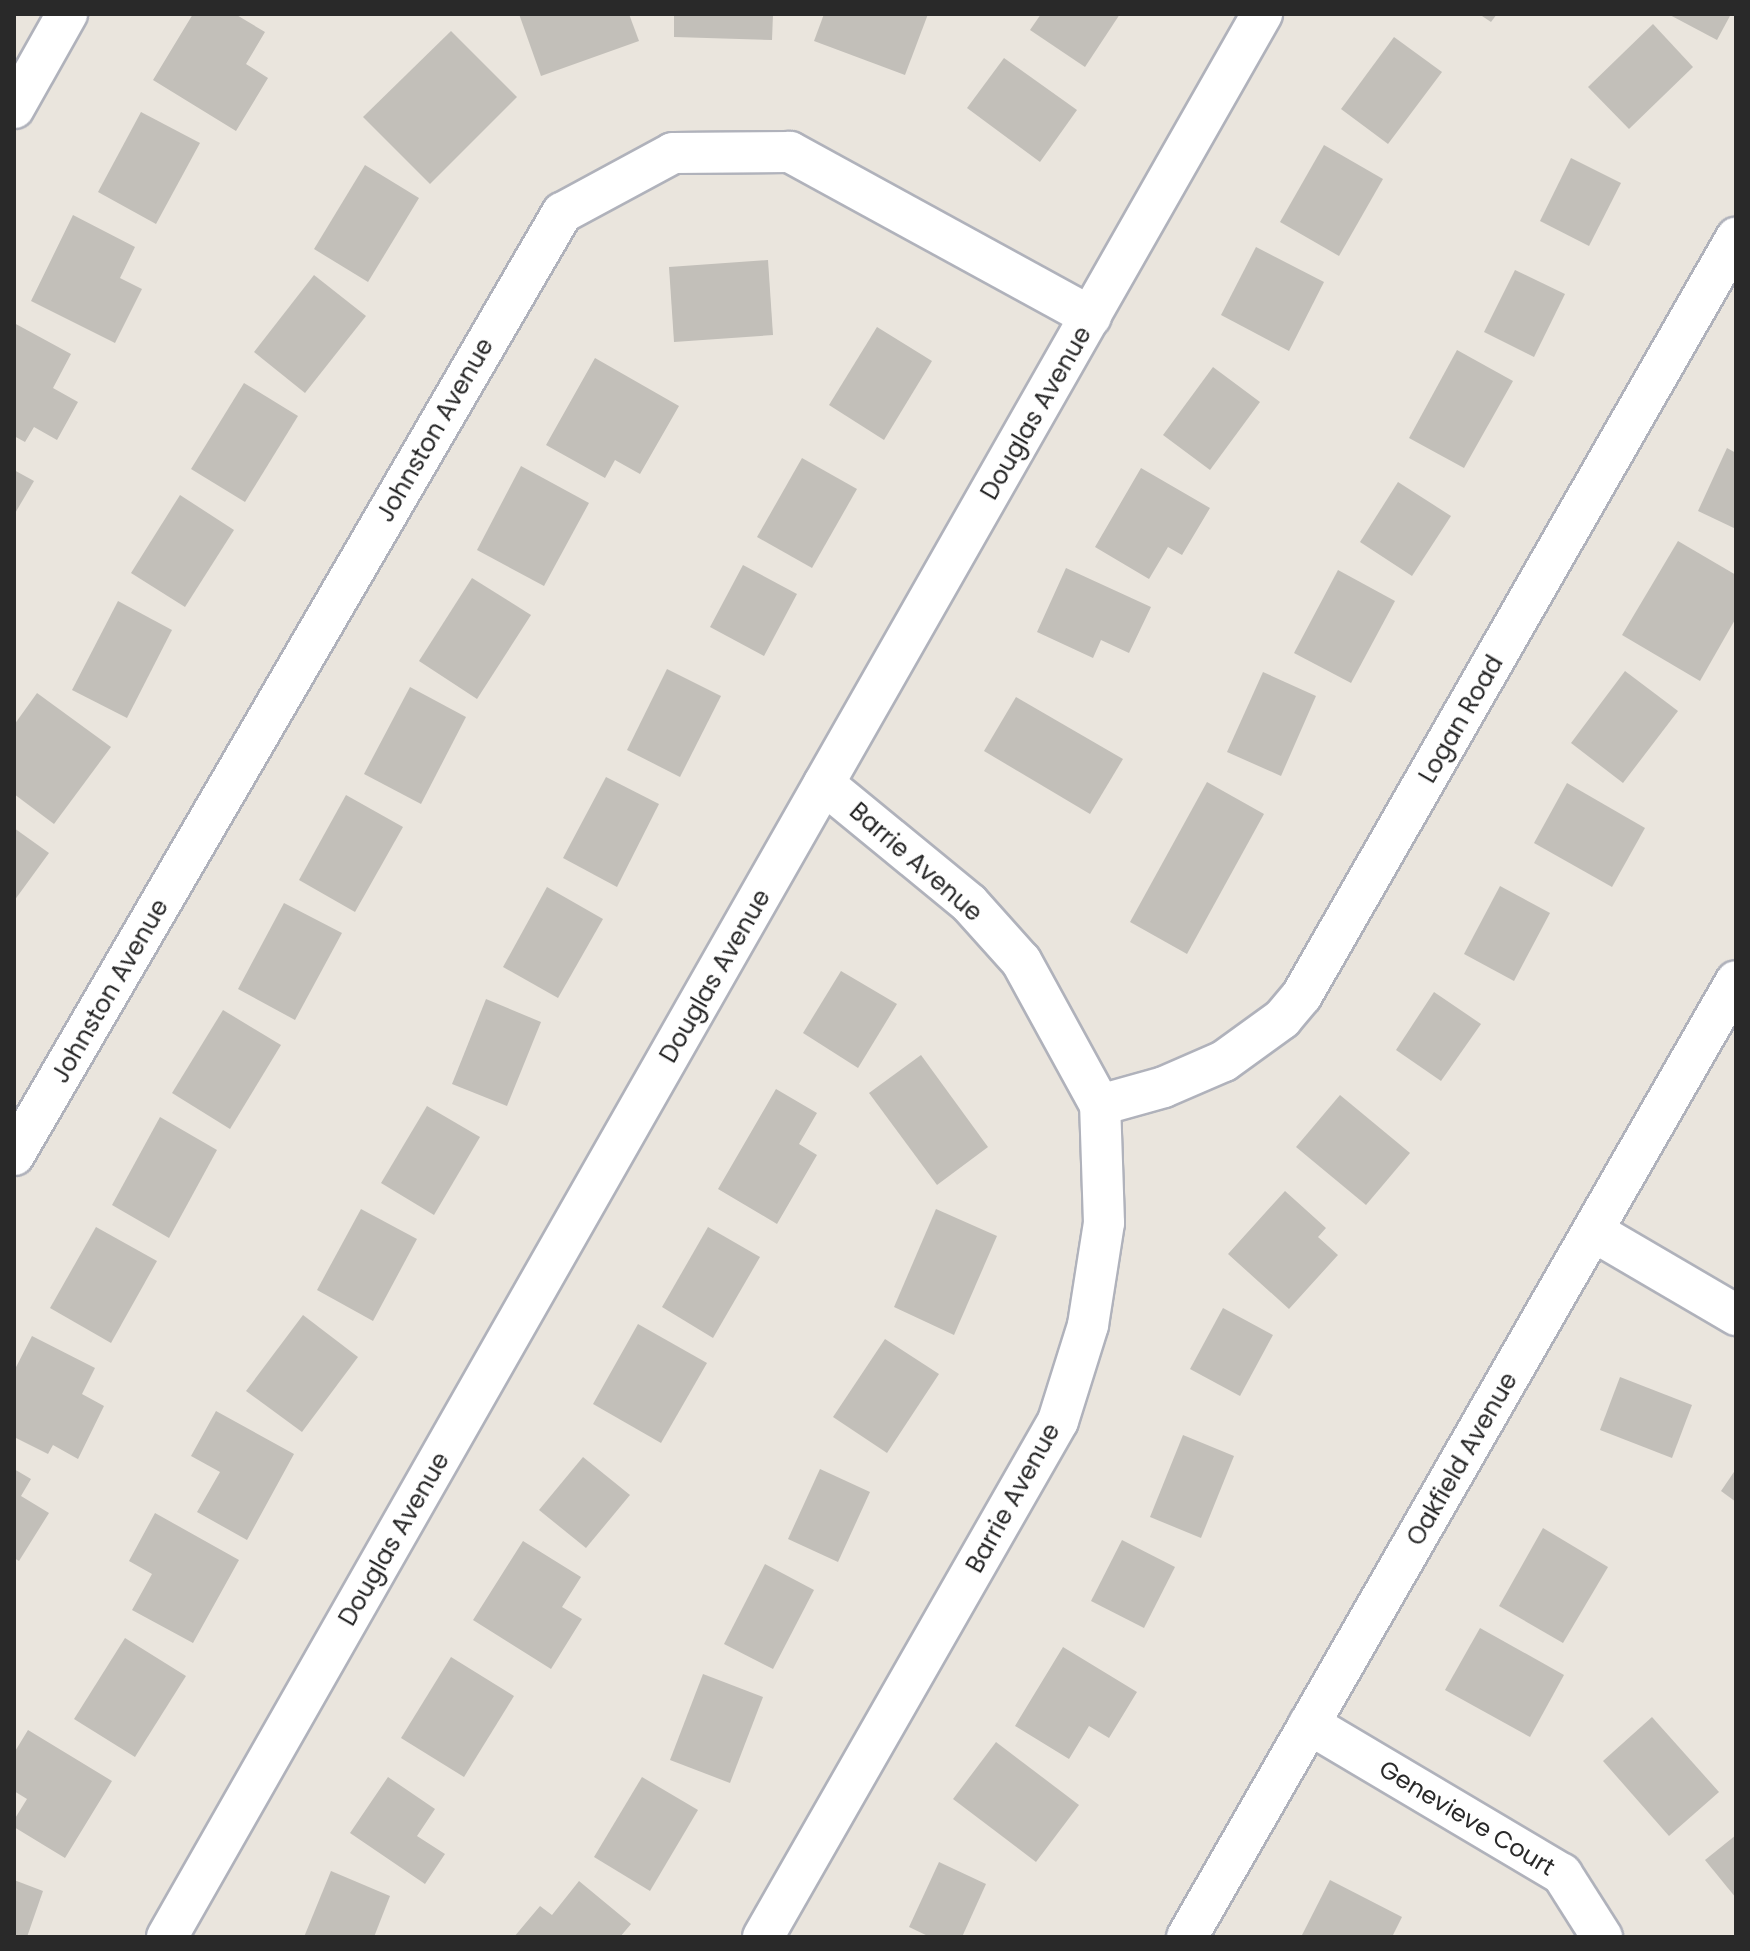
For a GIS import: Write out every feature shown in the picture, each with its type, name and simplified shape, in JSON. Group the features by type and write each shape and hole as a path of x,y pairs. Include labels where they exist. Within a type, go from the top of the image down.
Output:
{"street":[{"path":"14,108 67,14"},
{"name":"Douglas Avenue","path":"167,1937 1262,14"},
{"name":"Johnston Avenue","path":"14,1155 562,213 673,153 790,152 1091,317"},
{"name":"Logan Road","path":"1100,1105 1164,1087 1224,1061 1282,1019 1302,995 1736,238"},
{"name":"Barrie Avenue","path":"763,1937 1058,1421 1088,1325 1104,1223 1100,1105 1021,961 969,903 824,784"},
{"name":"Oakfield Avenue","path":"1187,1937 1736,981"},
{"path":"1593,1231 1736,1315"},
{"name":"Genevieve Court","path":"1309,1724 1562,1874 1602,1937"}],"building":[{"path":"193,14 235,14 265,32 246,64 268,78 236,131 153,80"},
{"path":"519,14 629,14 639,41 541,76"},
{"path":"674,14 773,14 772,40 674,37"},
{"path":"824,14 928,14 905,75 814,41"},
{"path":"1041,14 1120,14 1085,67 1030,30"},
{"path":"1479,14 1497,14 1491,22"},
{"path":"1668,14 1731,14 1717,40"},
{"path":"1653,24 1693,67 1629,129 1588,87"},
{"path":"451,31 517,97 430,184 363,117"},
{"path":"1394,37 1442,72 1388,144 1341,109"},
{"path":"1004,58 1077,110 1040,162 967,108"},
{"path":"141,112 200,143 156,224 98,192"},
{"path":"1324,145 1383,179 1339,256 1280,222"},
{"path":"1571,158 1621,183 1589,246 1540,221"},
{"path":"365,165 419,198 368,282 314,249"},
{"path":"73,215 135,247 120,278 142,289 115,343 31,301"},
{"path":"1256,247 1324,282 1289,351 1221,315"},
{"path":"768,260 773,335 674,342 669,267"},
{"path":"1515,270 1565,294 1534,357 1484,332"},
{"path":"314,275 366,316 305,393 254,352"},
{"path":"14,323 71,354 53,388 78,402 57,440 34,427 25,442 14,436"},
{"path":"877,327 932,361 884,440 829,405"},
{"path":"1457,350 1513,381 1464,468 1409,438"},
{"path":"595,358 679,406 640,474 615,460 605,478 546,445"},
{"path":"1213,367 1260,402 1210,470 1163,435"},
{"path":"244,383 298,416 245,502 191,469"},
{"path":"1727,448 1736,453 1736,529 1698,511"},
{"path":"802,458 857,489 812,568 757,537"},
{"path":"521,466 589,503 544,586 477,550"},
{"path":"1141,468 1210,508 1182,555 1168,547 1149,579 1095,547"},
{"path":"14,470 34,481 14,515"},
{"path":"1398,482 1451,516 1412,576 1360,542"},
{"path":"180,495 234,530 185,607 131,573"},
{"path":"1678,541 1736,575 1736,618 1700,681 1622,635"},
{"path":"743,565 797,594 764,656 710,627"},
{"path":"1066,568 1151,607 1129,653 1101,640 1093,658 1037,632"},
{"path":"1338,570 1395,601 1351,683 1294,653"},
{"path":"472,578 531,615 477,699 419,661"},
{"path":"118,601 172,630 127,718 72,690"},
{"path":"667,669 721,696 680,777 627,750"},
{"path":"1625,671 1678,711 1623,783 1571,743"},
{"path":"1263,672 1316,696 1281,776 1227,752"},
{"path":"410,687 466,717 421,804 364,774"},
{"path":"37,693 111,747 54,824 14,794 14,725"},
{"path":"1016,697 1123,759 1090,814 984,751"},
{"path":"606,777 659,804 617,887 563,858"},
{"path":"1207,782 1264,814 1187,954 1130,922"},
{"path":"1567,783 1645,828 1612,887 1534,843"},
{"path":"346,795 403,827 355,912 299,880"},
{"path":"14,828 49,853 14,901"},
{"path":"1500,886 1550,913 1514,981 1464,954"},
{"path":"547,887 603,919 558,998 503,967"},
{"path":"284,903 342,933 295,1020 238,989"},
{"path":"841,971 897,1004 858,1068 803,1033"},
{"path":"1434,992 1481,1024 1441,1081 1396,1050"},
{"path":"486,999 541,1022 507,1106 452,1084"},
{"path":"223,1010 281,1045 230,1129 172,1093"},
{"path":"921,1055 988,1147 937,1185 869,1093"},
{"path":"776,1089 817,1113 799,1144 817,1155 777,1224 718,1189"},
{"path":"1340,1095 1410,1153 1366,1205 1296,1147"},
{"path":"427,1106 480,1137 434,1215 381,1183"},
{"path":"160,1117 217,1150 169,1238 112,1205"},
{"path":"1285,1191 1326,1228 1318,1237 1338,1255 1289,1309 1228,1254"},
{"path":"361,1209 417,1239 373,1321 317,1290"},
{"path":"936,1209 997,1236 954,1335 894,1307"},
{"path":"96,1227 157,1261 111,1343 50,1308"},
{"path":"708,1227 760,1257 713,1338 662,1307"},
{"path":"1223,1308 1273,1335 1240,1396 1190,1369"},
{"path":"303,1315 358,1357 302,1432 246,1391"},
{"path":"638,1324 707,1363 661,1443 593,1404"},
{"path":"32,1336 95,1368 82,1394 104,1406 78,1459 53,1445 48,1454 14,1437 14,1371"},
{"path":"885,1339 939,1374 887,1453 833,1417"},
{"path":"1620,1377 1692,1405 1672,1458 1600,1430"},
{"path":"216,1411 294,1454 247,1540 197,1512 220,1472 191,1456"},
{"path":"1183,1435 1234,1456 1201,1538 1150,1517"},
{"path":"583,1457 630,1495 586,1548 539,1510"},
{"path":"14,1469 31,1479 21,1496 49,1513 19,1561 14,1558"},
{"path":"820,1469 870,1492 838,1562 788,1539"},
{"path":"1736,1469 1736,1502 1721,1491"},
{"path":"155,1513 239,1560 193,1643 132,1610 152,1574 129,1561"},
{"path":"1543,1528 1608,1567 1563,1643 1499,1606"},
{"path":"1122,1540 1175,1567 1144,1628 1091,1601"},
{"path":"523,1541 581,1577 562,1607 582,1619 551,1669 473,1620"},
{"path":"765,1564 814,1590 773,1669 724,1644"},
{"path":"1480,1628 1564,1675 1530,1737 1445,1690"},
{"path":"125,1638 186,1676 135,1757 74,1719"},
{"path":"1063,1647 1137,1692 1109,1738 1089,1726 1069,1759 1015,1726"},
{"path":"451,1657 514,1696 464,1777 401,1738"},
{"path":"703,1674 763,1697 730,1783 670,1760"},
{"path":"1652,1717 1719,1792 1669,1836 1603,1761"},
{"path":"28,1730 112,1781 65,1858 14,1827 14,1820 27,1799 14,1791 14,1753"},
{"path":"996,1742 1079,1805 1036,1862 953,1799"},
{"path":"388,1777 435,1809 417,1836 445,1854 425,1884 350,1833"},
{"path":"642,1777 698,1810 650,1891 594,1857"},
{"path":"1736,1835 1736,1898 1705,1860"},
{"path":"939,1862 986,1884 962,1937 930,1937 909,1927"},
{"path":"331,1871 390,1896 374,1937 304,1937"},
{"path":"14,1880 43,1891 27,1937 14,1937"},
{"path":"1330,1880 1402,1917 1392,1937 1301,1937"},
{"path":"579,1881 631,1924 620,1937 514,1937 540,1906 552,1915"}]}
